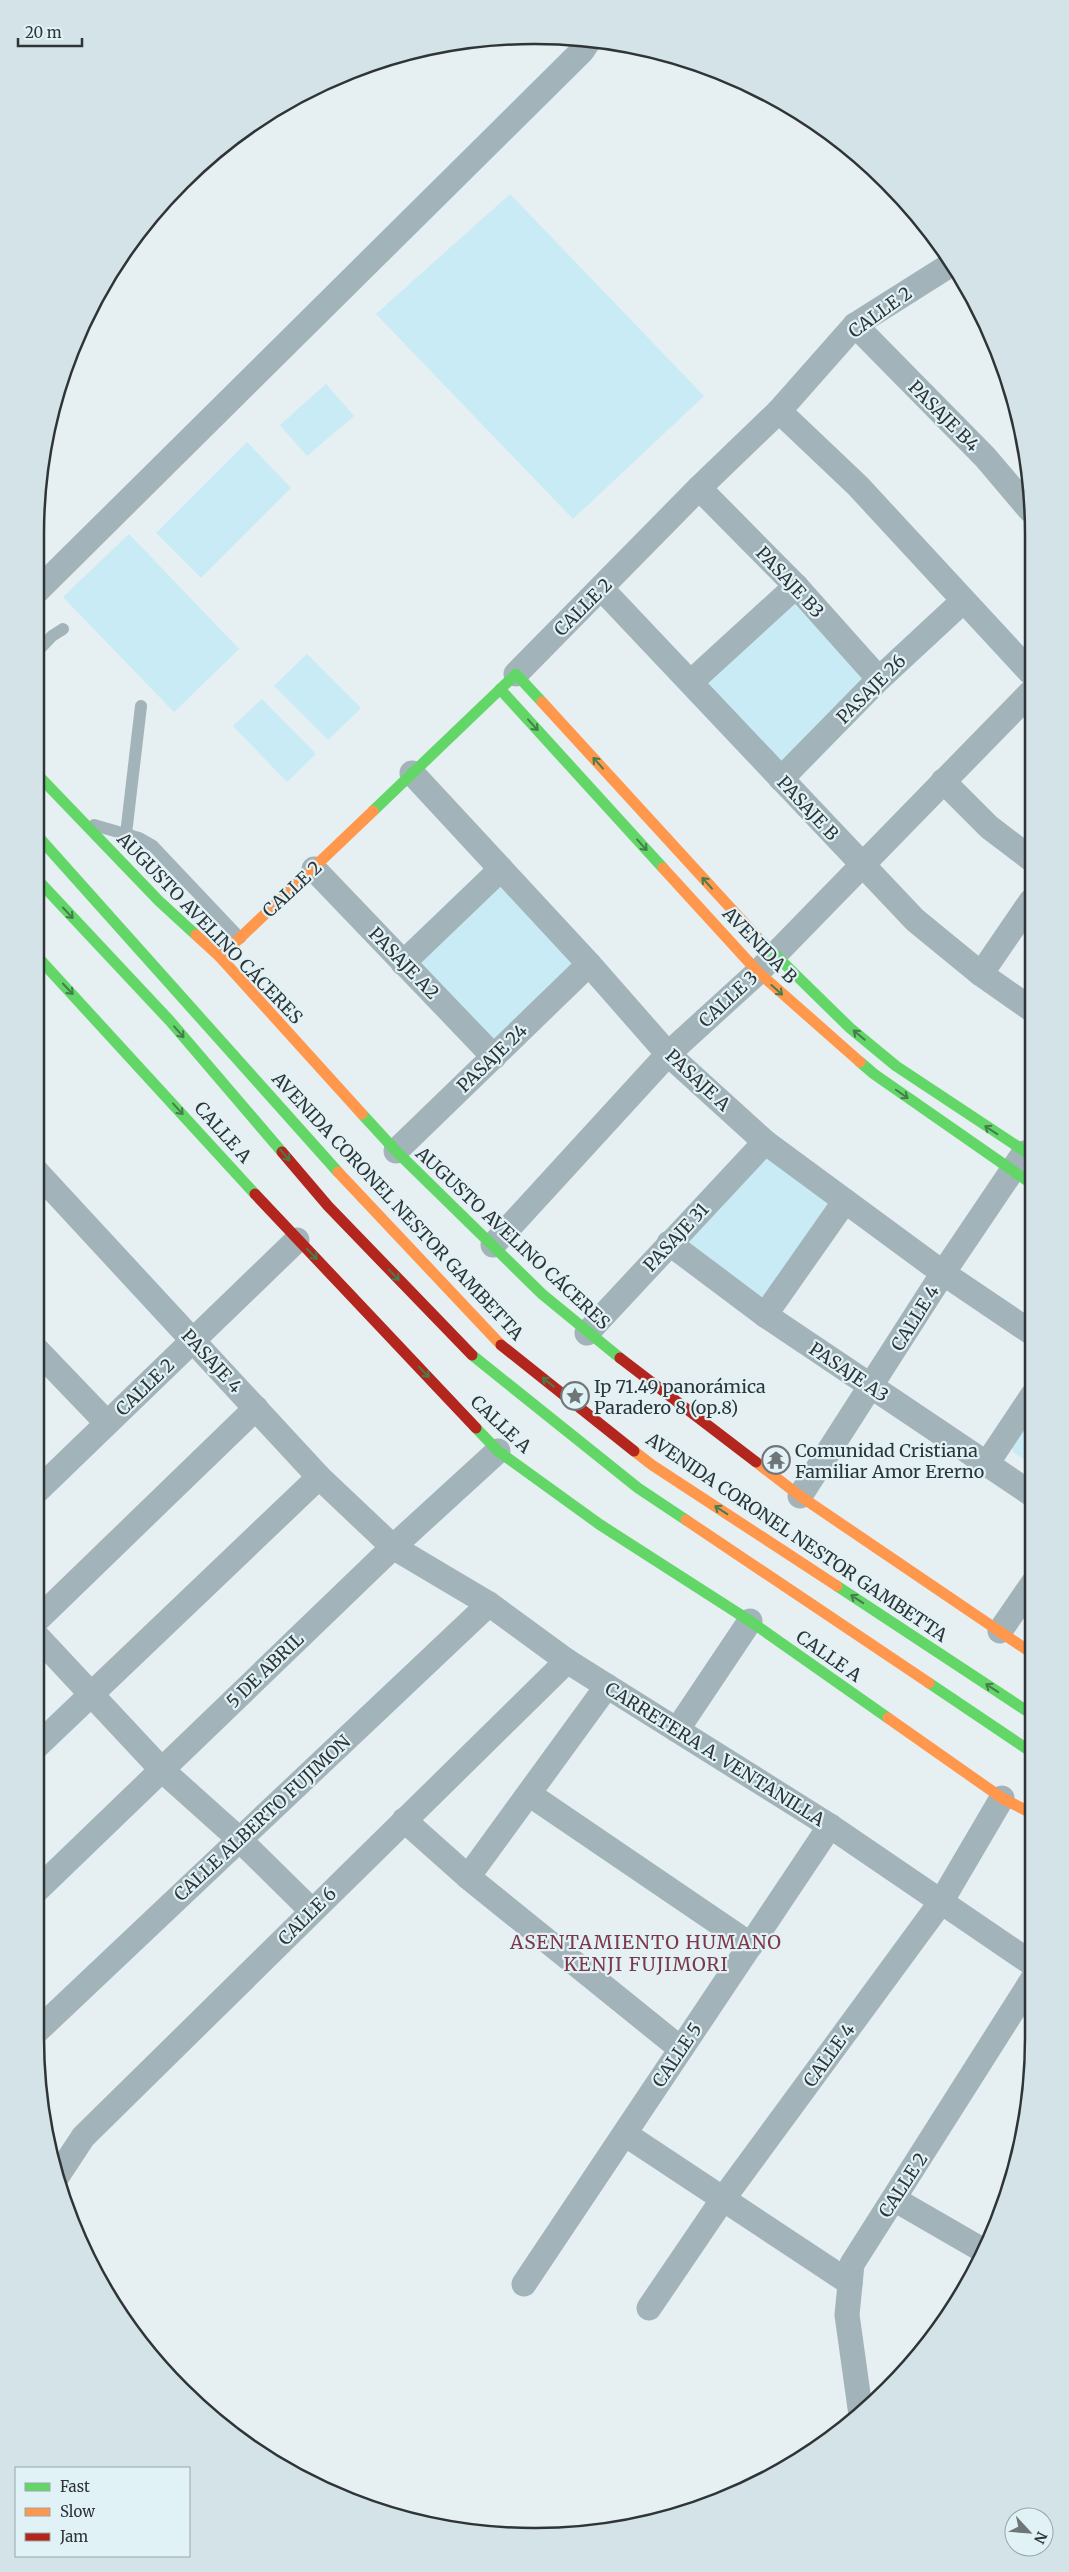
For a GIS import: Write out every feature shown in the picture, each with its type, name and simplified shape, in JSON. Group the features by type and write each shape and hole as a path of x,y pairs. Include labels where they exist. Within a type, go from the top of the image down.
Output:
{"main road":[{"name":"CALLE 2","path":"220,957 508,682"},
{"name":"AVENIDA B","path":"508,682 766,964 874,1074 1025,1160"},
{"name":"AVENIDA B","path":"508,682 766,964 850,1028 896,1066 1025,1160"},
{"name":"AUGUSTO AVELINO CÁCERES","path":"44,781 159,901 220,957 396,1151 587,1333 800,1496 1025,1648"},
{"name":"AVENIDA CORONEL NESTOR GAMBETTA","path":"44,843 350,1185 499,1343 652,1465 1025,1710"},
{"path":"44,887 170,1021 328,1206 481,1365 638,1488 1025,1748"},
{"name":"CALLE A","path":"44,964 297,1240 498,1451 599,1524 750,1621 1002,1798 1025,1810"}],"street":[{"path":"44,583 575,58 584,47"},
{"name":"CALLE 2","path":"508,682 698,488 778,411 855,325 946,267"},
{"name":"PASAJE B4","path":"855,325 985,457 1024,503"},
{"path":"778,411 858,486 1025,667"},
{"name":"PASAJE B3","path":"698,488 796,586 879,679"},
{"path":"690,682 796,586"},
{"name":"PASAJE B","path":"601,588 782,779 861,866 915,920 981,974 1025,1006"},
{"name":"PASAJE 26","path":"782,779 879,679 963,601"},
{"name":"CALLE 3","path":"493,1245 668,1054 766,964 1025,698"},
{"name":"PASAJE A","path":"412,773 589,964 668,1054 765,1142 943,1273 1025,1328"},
{"path":"943,781 989,827 1025,854"},
{"name":"PASAJE A2","path":"314,869 494,1057"},
{"path":"403,963 501,869"},
{"path":"981,974 1025,911"},
{"name":"PASAJE 24","path":"396,1151 589,964"},
{"name":"PASAJE 31","path":"587,1333 765,1142"},
{"name":"CALLE 4","path":"800,1496 943,1273 1025,1162"},
{"name":"PASAJE 4","path":"44,1180 319,1477 392,1547"},
{"path":"765,1315 845,1201"},
{"name":"CALLE 2","path":"44,1484 297,1240"},
{"name":"PASAJE A3","path":"670,1243 765,1315 1025,1490"},
{"path":"44,1357 107,1423"},
{"path":"986,1465 1025,1406"},
{"path":"44,1613 256,1408"},
{"name":"5 DE ABRIL","path":"44,1883 392,1547 498,1451"},
{"path":"44,1739 90,1693 319,1477"},
{"name":"CARRETERA A. VENTANILLA","path":"392,1547 489,1604 567,1661 830,1826 1025,1959"},
{"path":"1000,1631 1025,1594"},
{"name":"CALLE ALBERTO FUJIMON","path":"44,2024 489,1604"},
{"path":"677,1730 750,1621"},
{"path":"44,1644 162,1770 240,1839 312,1911"},
{"name":"CALLE 6","path":"62,2170 83,2138 567,1661"},
{"path":"468,1877 607,1686"},
{"path":"529,1794 751,1945"},
{"name":"CALLE 4","path":"649,2308 723,2199 941,1902 1002,1798"},
{"path":"404,1820 468,1877 681,2049"},
{"name":"CALLE 5","path":"524,2284 830,1826"},
{"name":"CALLE 2","path":"860,2405 847,2315 852,2264 1025,1991"},
{"path":"625,2134 850,2283"},
{"path":"894,2199 978,2248"}],"lane":[{"path":"44,644 52,636 63,629"},
{"path":"126,834 141,706"},
{"path":"84,822 139,838 153,846 240,938"}],"shaded area":[{"path":"510,194 704,396 573,519 376,314"},
{"path":"326,384 354,416 307,456 280,425"},
{"path":"247,442 291,488 201,578 156,533"},
{"path":"129,534 239,649 174,712 63,597"},
{"path":"788,603 795,604 862,675 863,680 783,766 702,684"},
{"path":"307,654 361,708 328,740 274,686"},
{"path":"262,699 316,754 287,782 233,726"},
{"path":"495,885 505,887 573,957 573,969 495,1044 417,968 419,955"},
{"path":"761,1152 836,1204 765,1303 681,1243"},
{"path":"1025,1424 1025,1460 1013,1452 1012,1444"}],"traffic: fast":[{"path":"373,811 516,674 542,702"},
{"path":"500,689 663,868"},
{"path":"44,781 159,901 196,935"},
{"path":"44,843 338,1172"},
{"path":"44,887 170,1021 282,1152"},
{"path":"758,938 850,1028 896,1066 1025,1151"},
{"path":"44,964 255,1194"},
{"path":"860,1062 874,1074 1025,1179"},
{"path":"362,1114 396,1151 542,1294 620,1358"},
{"path":"472,1355 638,1488 686,1520"},
{"path":"476,1428 498,1451 599,1524 750,1621 888,1718"},
{"path":"837,1586 1025,1710"},
{"path":"929,1683 1025,1748"}],"traffic: slow":[{"path":"542,702 758,938"},
{"path":"220,957 373,811"},
{"path":"663,868 758,972 860,1062"},
{"path":"196,935 220,957 362,1114"},
{"path":"338,1172 501,1345"},
{"path":"634,1451 652,1465 837,1586"},
{"path":"756,1462 800,1496 1025,1649"},
{"path":"686,1520 929,1683"},
{"path":"888,1718 1002,1798 1025,1810"}],"traffic: jam":[{"path":"282,1152 328,1206 472,1355"},
{"path":"255,1194 476,1428"},
{"path":"501,1345 634,1451"},
{"path":"620,1358 756,1462"}],"place":[{"name":"Ip 71.49 panorámica Paradero 8 (op.8)","path":"575,1396"},
{"name":"Comunidad Cristiana Familiar Amor Ererno","path":"776,1460"}],"district":[{"name":"ASENTAMIENTO HUMANO KENJI FUJIMORI","path":"646,1953"}]}
